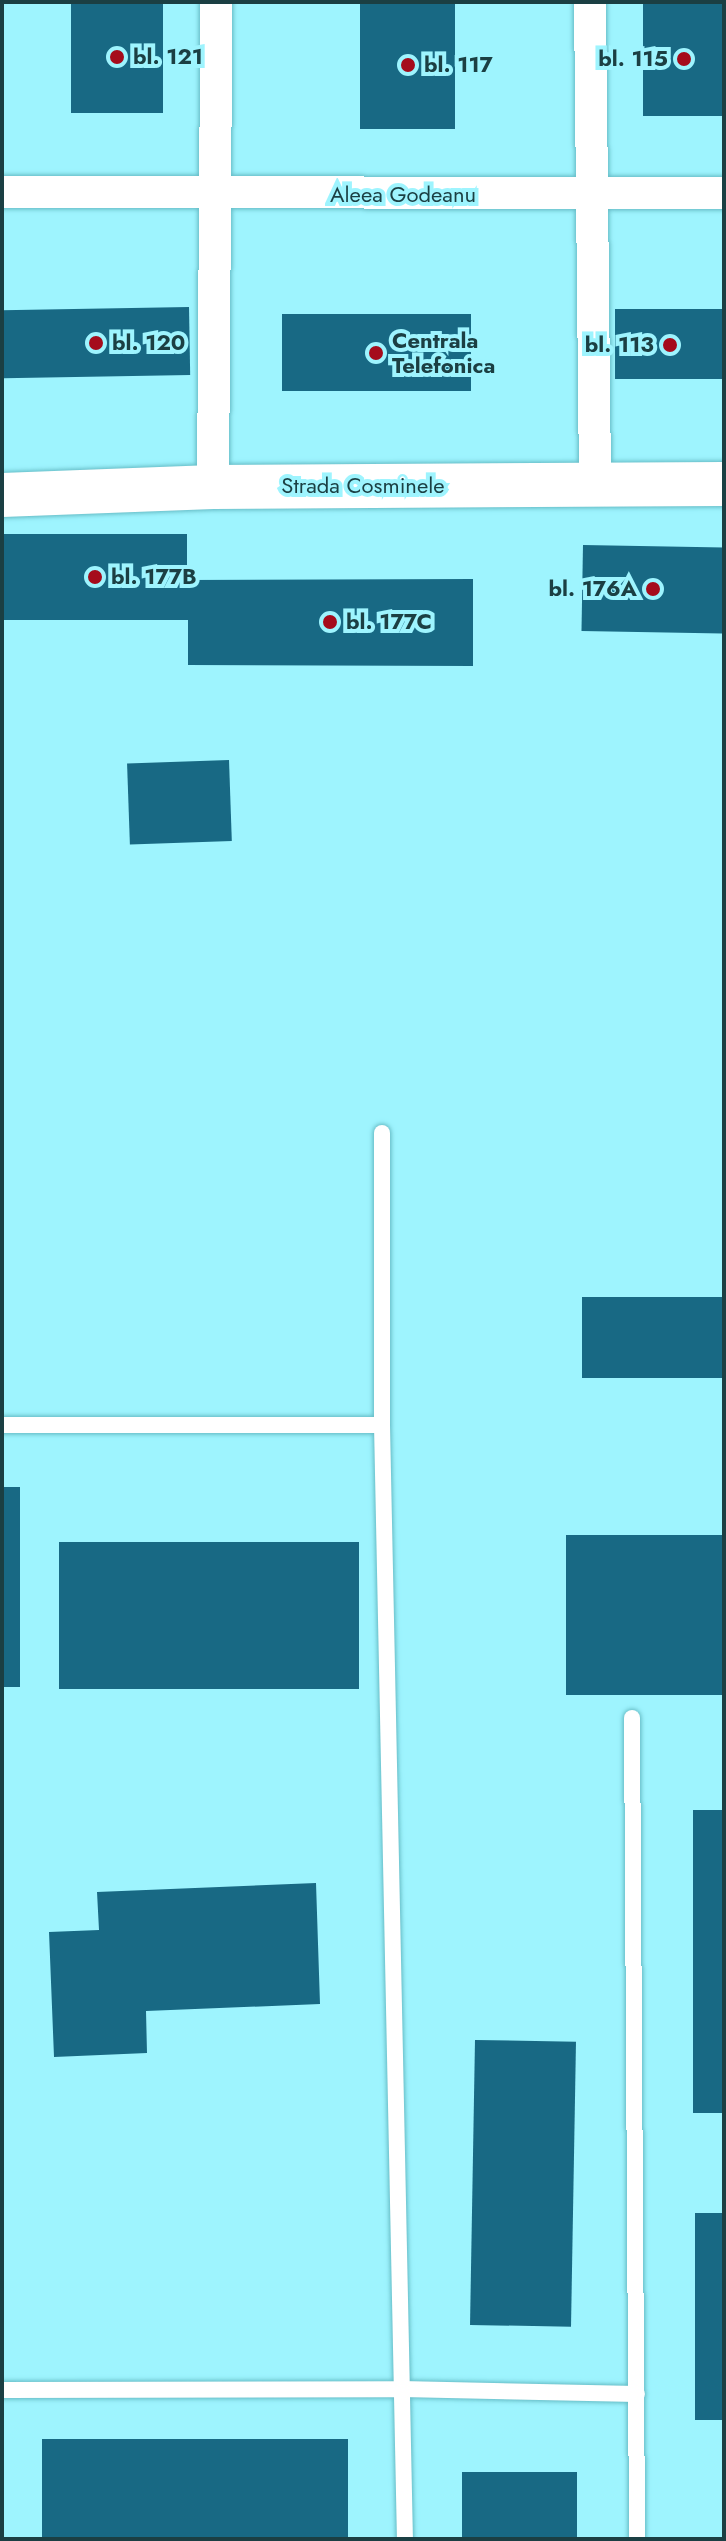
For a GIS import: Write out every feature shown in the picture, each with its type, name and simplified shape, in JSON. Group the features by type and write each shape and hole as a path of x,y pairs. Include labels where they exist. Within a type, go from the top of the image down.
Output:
{"street":[{"path":"213,487 216,2"},
{"path":"590,2 595,485"},
{"name":"Aleea Godeanu","path":"2,192 593,196 724,193"},
{"name":"Strada Cosminele","path":"2,495 213,487 724,484"}],"lane":[{"path":"382,1133 382,1425 405,2539"},
{"path":"2,1425 382,1425"},
{"path":"632,1718 637,2539"},
{"path":"2,2390 401,2389 637,2394"}],"building":[{"name":"bl. 121","path":"71,2 163,2 163,113 71,113"},
{"name":"bl. 117","path":"360,2 455,2 455,129 360,129"},
{"name":"bl. 115","path":"643,2 724,2 724,116 643,116"},
{"name":"bl. 120","path":"189,307 190,375 3,378 2,310"},
{"name":"bl. 113","path":"615,309 724,309 724,379 615,379"},
{"name":"Centrala Telefonica","path":"282,314 471,314 471,391 282,391"},
{"name":"bl. 177C","path":"2,534 187,534 187,580 473,579 473,666 188,665 188,620 2,620"},
{"name":"bl. 176A","path":"583,545 724,547 722,633 581,631"},
{"path":"229,760 232,841 130,845 127,764"},
{"path":"582,1297 724,1297 724,1378 582,1378"},
{"path":"2,1487 20,1487 20,1687 2,1687"},
{"path":"566,1535 724,1535 724,1695 566,1695"},
{"path":"59,1542 359,1542 359,1689 59,1689"},
{"path":"693,1810 724,1810 724,2113 693,2113"},
{"path":"316,1883 320,2004 146,2011 147,2053 54,2057 49,1932 99,1930 97,1892"},
{"path":"475,2040 576,2042 571,2327 470,2325"},
{"path":"695,2213 724,2213 724,2420 695,2420"},
{"path":"42,2439 348,2439 348,2539 42,2539"},
{"path":"462,2472 577,2472 577,2539 462,2539"}],"place":[{"name":"bl. 121","path":"117,57"},
{"name":"bl. 115","path":"684,59"},
{"name":"bl. 117","path":"408,65"},
{"name":"bl. 120","path":"96,343"},
{"name":"bl. 113","path":"670,345"},
{"name":"Centrala Telefonica","path":"376,353"},
{"name":"bl. 177B","path":"95,577"},
{"name":"bl. 176A","path":"653,589"},
{"name":"bl. 177C","path":"330,622"}]}
